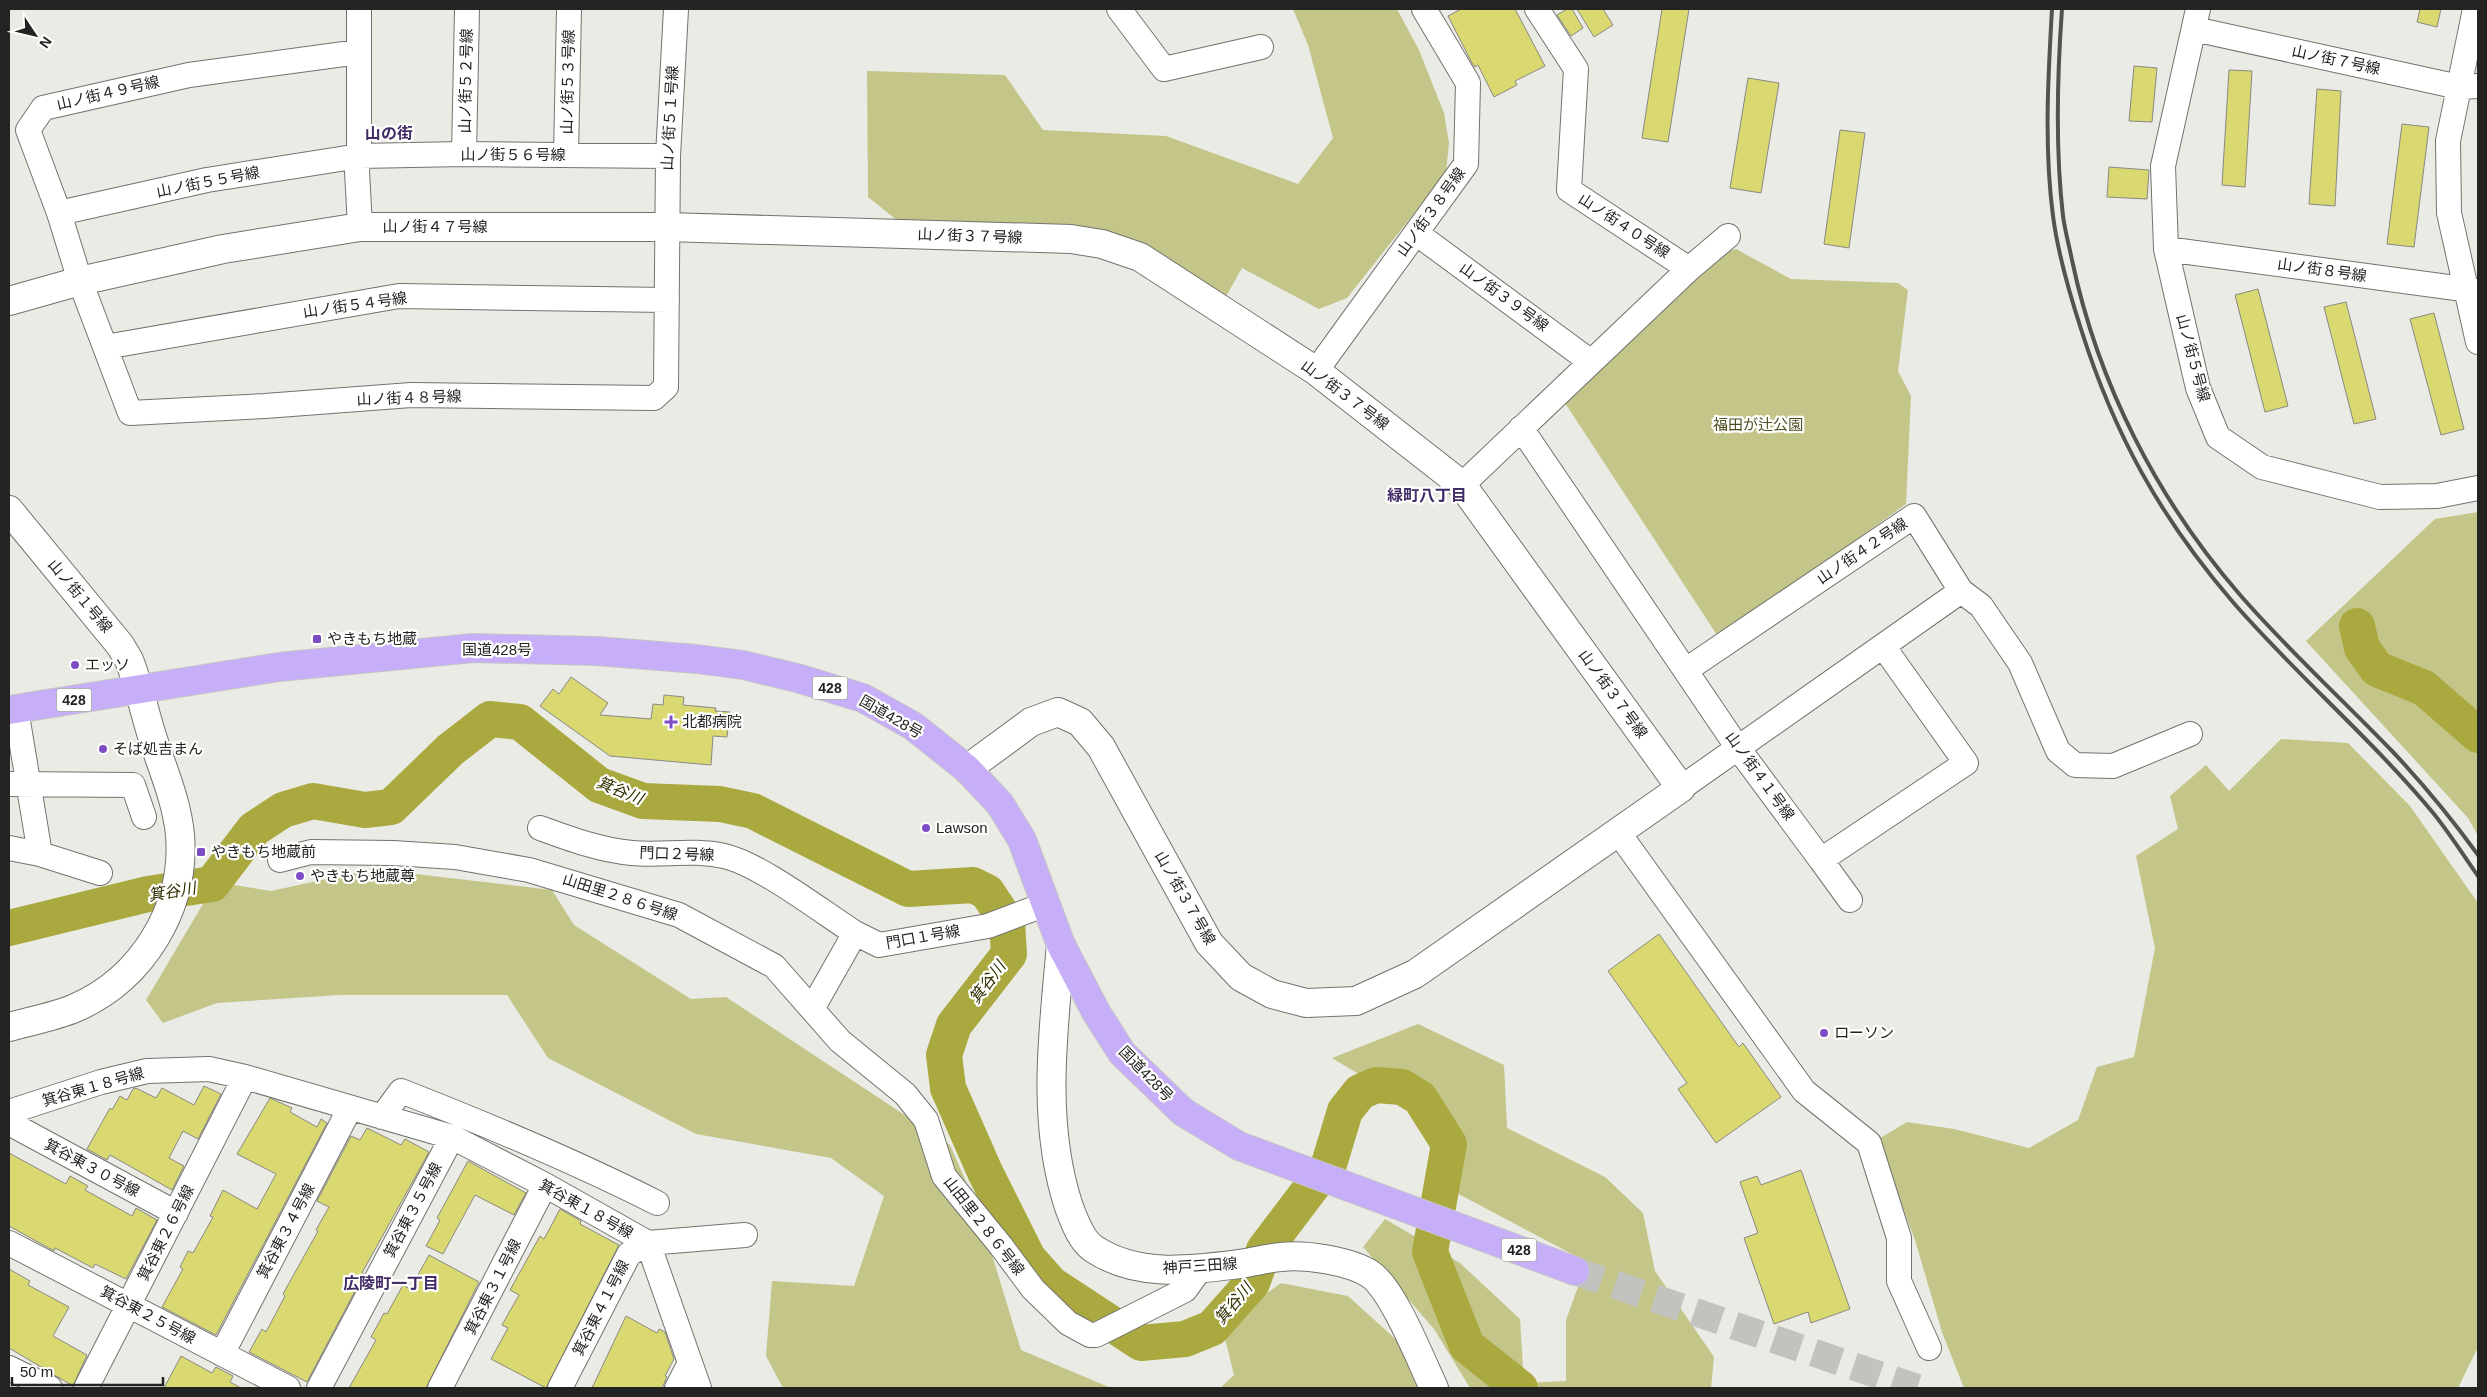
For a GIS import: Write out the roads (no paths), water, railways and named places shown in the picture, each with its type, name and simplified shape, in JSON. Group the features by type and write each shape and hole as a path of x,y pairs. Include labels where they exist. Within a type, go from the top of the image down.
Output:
{"highway":[{"name":"国道428号","path":"13,709 279,667 473,648 596,651 697,659 743,666 798,678 863,698 913,726 967,770 1000,804 1022,840 1034,907 1061,945 1096,1012 1122,1054 1183,1112 1239,1146 1576,1270"}],"street":[{"path":"359,9 359,156 357,171 360,227"},
{"name":"山ノ街５２号線","path":"464,154 467,9"},
{"name":"山ノ街５３号線","path":"566,155 569,9"},
{"name":"山ノ街５１号線","path":"667,228 668,156 676,9"},
{"path":"1119,9 1164,69 1261,47"},
{"name":"山ノ街３８号線","path":"1316,371 1466,164 1468,83 1424,9"},
{"name":"山ノ街４０号線","path":"1537,9 1576,69 1569,190 1689,269"},
{"path":"2475,9 2469,86 2448,141 2450,212 2472,290 2478,342"},
{"name":"山ノ街７号線","path":"2196,19 2469,86"},
{"name":"山ノ街５号線","path":"2196,19 2163,166 2166,249 2198,388 2218,437 2262,467 2380,497 2437,496 2478,488"},
{"name":"山ノ街４９号線","path":"80,281 59,213 28,130 42,108 190,75 359,52"},
{"name":"山ノ街５６号線","path":"359,156 464,154 668,156"},
{"name":"山ノ街５５号線","path":"59,213 207,180 359,156"},
{"name":"山ノ街４７号線","path":"9,301 80,281 223,248 360,227 667,228 868,233"},
{"name":"山ノ街４８号線","path":"80,281 130,413 265,406 411,395 654,398 666,387 667,228"},
{"name":"山ノ街３７号線","path":"868,233 1071,239 1102,244 1140,257 1316,371 1462,485 1681,788"},
{"name":"山ノ街３９号線","path":"1416,233 1591,362"},
{"path":"1462,485 1689,269 1728,236"},
{"name":"山ノ街８号線","path":"2166,249 2472,290"},
{"name":"山ノ街５４号線","path":"105,347 399,296 667,300"},
{"name":"山ノ街４１号線","path":"1521,428 1738,748 1850,900"},
{"name":"山ノ街１号線","path":"9,510 120,645 129,660 140,690 177,814 181,854 179,872 171,904 159,933 143,957 124,976 100,994 74,1008 9,1027"},
{"name":"山ノ街４２号線","path":"1686,670 1914,516 1961,591"},
{"path":"1738,748 1961,591 1981,606 2020,663 2058,751 2075,765 2113,766 2190,734"},
{"path":"1820,860 1966,762 1883,646"},
{"path":"13,709 18,784 40,854"},
{"name":"山ノ街３７号線","path":"967,770 1031,722 1058,712 1080,722 1101,747 1209,943 1241,976 1272,994 1306,1003 1356,1001 1414,974 1738,748"},
{"path":"18,784 133,785 144,817"},
{"name":"門口２号線","path":"540,828 606,850 634,853 680,851 725,856 758,870 855,933"},
{"path":"1618,832 1804,1091 1869,1143 1899,1238 1899,1282 1928,1348"},
{"path":"9,848 40,854 100,873"},
{"name":"山田里２８６号線","path":"280,860 311,852 393,853 455,857 537,872 679,915 774,966 840,1041 905,1094 926,1120 944,1176 1002,1246 1033,1289 1068,1322 1090,1335 1096,1335 1186,1290 1201,1268"},
{"name":"門口１号線","path":"855,933 879,945 988,926 1034,907"},
{"path":"812,1009 855,933"},
{"name":"神戸三田線","path":"1061,945 1051,1058 1052,1111 1060,1180 1074,1223 1091,1248 1114,1261 1139,1268 1170,1271 1242,1264 1283,1257 1312,1258 1344,1264 1370,1274 1396,1306 1434,1388"},
{"name":"箕谷東１８号線","path":"9,1112 100,1082 147,1071 209,1069 246,1077 452,1137 545,1185 648,1243 699,1388"},
{"name":"箕谷東２６号線","path":"86,1388 246,1077"},
{"path":"382,1117 401,1091 456,1112 612,1180 658,1203"},
{"name":"箕谷東３４号線","path":"222,1354 350,1108"},
{"name":"箕谷東３０号線","path":"9,1123 176,1213"},
{"name":"箕谷東３５号線","path":"319,1388 452,1137"},
{"name":"箕谷東３１号線","path":"440,1388 545,1185"},
{"name":"箕谷東４１号線","path":"560,1388 629,1254 648,1243 745,1235"},
{"name":"箕谷東２５号線","path":"9,1243 288,1388"},
{"path":"677,1388 690,1363"},
{"path":"9,1368 50,1388"}],"waterway":[{"path":"2357,626 2362,648 2377,669 2424,688 2478,735"},
{"name":"箕谷川","path":"9,928 148,894 212,884 254,829 283,810 313,801 365,810 391,807 450,750 490,719 520,722 599,785 643,801 720,804 753,811 908,889 973,885 987,892 1007,922 1009,954 954,1025 944,1055 948,1088 985,1172 1028,1258 1051,1284 1141,1343 1185,1339 1212,1328 1252,1283 1264,1250 1329,1164 1345,1111 1360,1092 1376,1085 1402,1087 1420,1098 1449,1144 1430,1252 1467,1346 1520,1388"}],"tunnel":[{"path":"1575,1271 1917,1388"}],"railway":[{"path":"2052,9 2048,87 2048,164 2055,230 2064,273 2081,329 2108,404 2124,439 2161,506 2206,570 2282,655 2410,786 2434,814 2478,876"},
{"path":"2062,9 2058,112 2060,190 2064,222 2083,306 2115,396 2135,439 2183,521 2241,596 2404,764 2437,802 2478,855"}],"place":[{"name":"やきもち地蔵","path":"317,639"},
{"name":"エッソ","path":"75,665"},
{"name":"北都病院","path":"671,722"},
{"name":"そば処吉まん","path":"103,749"},
{"name":"Lawson","path":"926,828"},
{"name":"やきもち地蔵前","path":"201,852"},
{"name":"やきもち地蔵尊","path":"300,876"},
{"name":"ローソン","path":"1824,1033"}],"district":[{"name":"山の街","path":"389,133"},
{"name":"緑町八丁目","path":"1427,495"},
{"name":"広陵町一丁目","path":"391,1283"}],"park label":[{"name":"福田が辻公園","path":"1758,425"}]}
